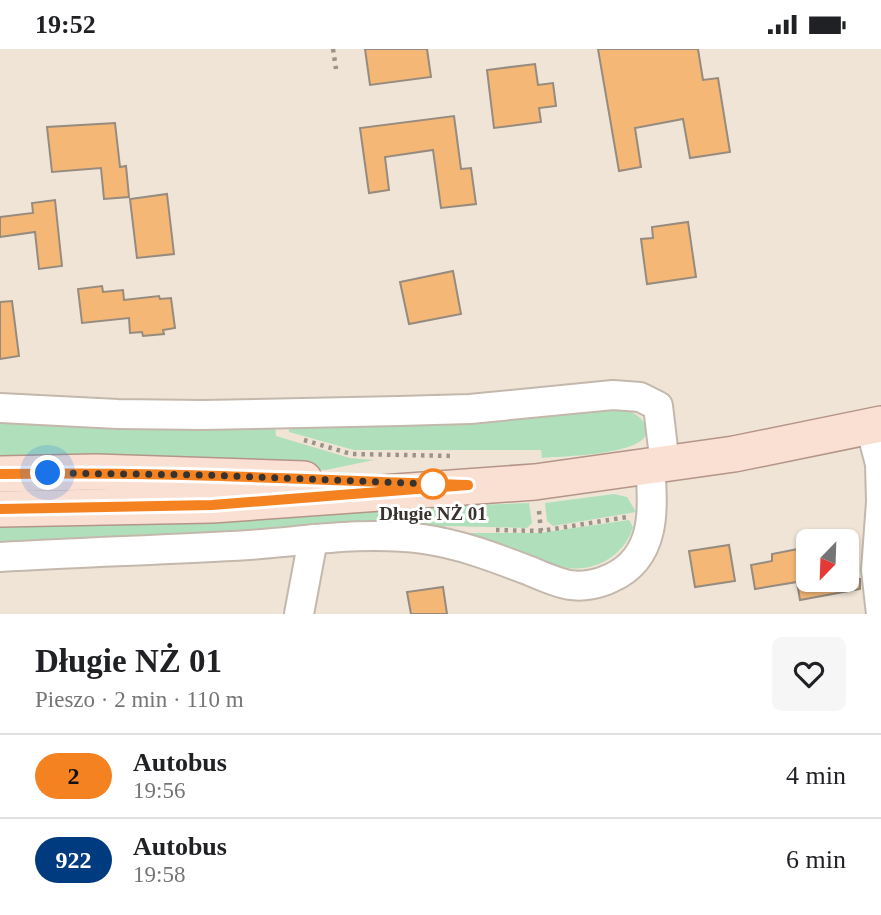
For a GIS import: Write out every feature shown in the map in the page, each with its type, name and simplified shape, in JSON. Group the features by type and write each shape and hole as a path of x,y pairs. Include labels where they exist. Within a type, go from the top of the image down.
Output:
{"main road":[{"path":"0,474 468,471 535,482 793,444 875,425"},
{"path":"0,509 212,505 468,471"}],"street":[{"path":"0,408 118,414 283,413 470,409 613,395 639,397 658,406 658,466 652,520 646,543 637,559 613,577 598,583 569,585 459,547 426,539 395,537 313,539 250,545 0,557"},
{"path":"875,425 880,464 881,502 876,570 881,614"},
{"path":"299,614 313,539"}],"path":[{"path":"333,49 336,69"},
{"path":"283,413 283,434 351,454 468,471"},
{"path":"538,504 541,531"},
{"path":"489,530 541,531 636,517"}],"green space":[{"path":"621,407 642,419 646,426 645,436 637,443 605,453 542,458 541,450 354,450 289,432 289,422"},
{"path":"0,422 275,424 276,436 350,458 374,460 326,470 244,466 232,459 218,458 204,464 0,457"},
{"path":"614,494 627,497 636,512 553,526 547,521 545,503"},
{"path":"529,503 532,523 527,528 445,526 443,530 0,547 0,522"},
{"path":"629,520 633,527 624,545 617,552 600,564 580,568 541,562 459,533 540,533"}],"building":[{"path":"365,49 427,49 431,77 370,85"},
{"path":"598,49 698,49 703,80 718,78 730,152 690,158 683,119 635,128 641,167 619,171"},
{"path":"535,64 538,85 553,83 556,106 539,108 541,122 494,128 487,70"},
{"path":"454,116 461,169 471,168 476,204 441,208 433,150 385,157 389,190 369,193 360,128"},
{"path":"115,123 120,167 126,166 129,197 104,199 101,168 52,172 47,127"},
{"path":"167,194 174,254 137,258 130,199"},
{"path":"55,200 62,266 39,269 35,232 0,237 0,217 33,213 32,203"},
{"path":"688,222 696,277 647,284 641,239 653,238 652,227"},
{"path":"453,271 461,314 409,324 400,282"},
{"path":"102,286 103,292 123,290 124,300 159,296 160,299 171,298 175,328 163,330 164,334 143,336 142,332 130,333 129,318 82,323 78,289"},
{"path":"12,301 19,356 0,359 0,302"},
{"path":"729,545 735,581 695,587 689,551"},
{"path":"796,549 796,582 755,589 751,565 772,561 772,554"},
{"path":"443,587 447,614 411,614 407,592"},
{"path":"799,592 844,592 800,600"}],"bus line":[{"name":"2","path":"0,474 205,475 468,485 212,505 0,509"}],"place":[{"name":"Długie NŻ 01","path":"433,484"}],"route":[{"path":"48,473 205,475 433,484"}]}
